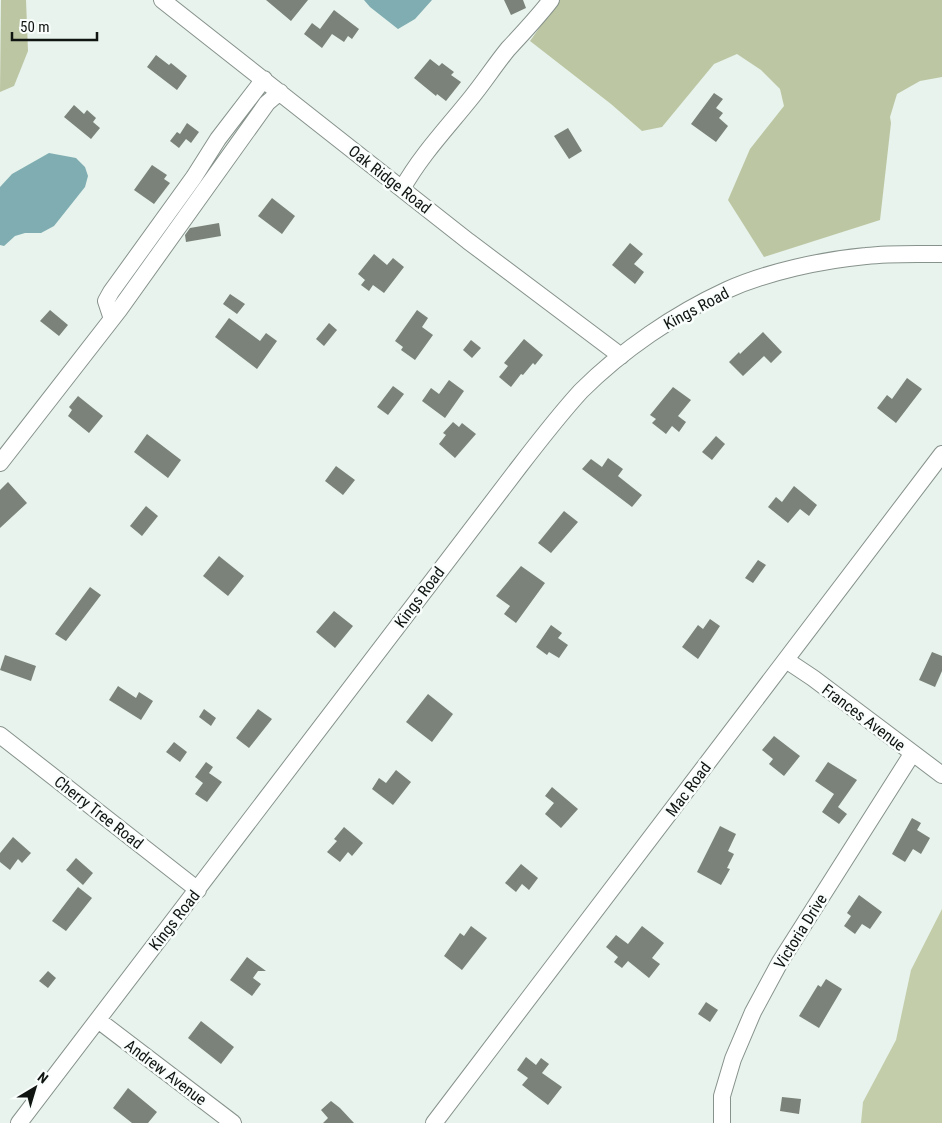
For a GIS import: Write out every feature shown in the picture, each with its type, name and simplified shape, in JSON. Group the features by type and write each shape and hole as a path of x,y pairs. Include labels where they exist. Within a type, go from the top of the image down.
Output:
{"street":[{"name":"Oak Ridge Road","path":"162,0 402,189 621,356"},
{"path":"402,189 414,168 429,148 551,0"},
{"path":"112,319 106,301 111,292 194,177 218,139 264,79"},
{"path":"0,463 112,319 228,159 246,130 267,103 280,92"},
{"name":"Kings Road","path":"19,1123 547,430 582,390 621,356 652,333 728,290 774,274 820,262 866,256 942,254"},
{"name":"Mac Road","path":"434,1123 942,454"},
{"name":"Frances Avenue","path":"786,660 942,776"},
{"name":"Cherry Tree Road","path":"0,735 198,890"},
{"name":"Victoria Drive","path":"722,1123 722,1096 733,1059 753,1012 780,962 912,754"},
{"name":"Andrew Avenue","path":"98,1020 233,1123"}],"green space":[{"path":"1,0 26,0 28,51 14,86 0,92"},
{"path":"559,0 942,0 942,77 920,81 897,94 890,117 891,123 880,220 764,257 728,200 750,149 784,106 780,89 761,70 737,54 714,64 662,127 642,131 611,104 530,41"},
{"path":"942,909 942,1123 861,1123 863,1102 896,1040 911,970"}],"water":[{"path":"364,0 432,0 415,19 398,29"},
{"path":"49,153 76,158 85,167 88,176 85,187 54,226 41,233 25,233 15,236 4,246 0,245 0,187 12,174"}],"building":[{"path":"266,0 308,0 291,21"},
{"path":"504,0 523,0 526,8 511,15"},
{"path":"334,10 359,29 352,39 348,36 344,42 332,34 322,48 304,34 312,23 320,29"},
{"path":"156,55 169,65 171,63 187,76 177,90 147,67"},
{"path":"430,59 439,66 442,63 454,72 451,75 461,82 446,101 437,94 436,96 414,78"},
{"path":"714,93 723,99 716,108 723,113 719,118 728,126 716,142 691,124"},
{"path":"74,105 84,114 87,110 96,118 93,122 100,128 91,139 64,117"},
{"path":"187,123 199,132 191,143 186,139 179,148 170,141 177,132 180,134"},
{"path":"568,128 582,151 569,159 554,136"},
{"path":"152,165 167,175 164,179 170,183 154,204 134,190"},
{"path":"272,198 295,216 282,234 258,216"},
{"path":"219,223 221,236 186,242 185,235 190,228"},
{"path":"630,243 643,254 634,264 644,272 635,284 612,265"},
{"path":"374,254 387,265 393,258 404,267 384,293 373,285 369,291 361,285 365,280 358,274"},
{"path":"230,294 245,304 237,314 223,304"},
{"path":"50,310 68,325 59,336 40,321"},
{"path":"417,310 428,318 422,327 433,335 415,360 401,350 403,347 395,341"},
{"path":"229,318 260,341 266,333 277,341 257,369 215,337"},
{"path":"329,323 337,330 324,346 316,339"},
{"path":"763,332 782,352 771,363 764,356 743,376 729,362"},
{"path":"524,339 543,355 535,365 533,363 523,375 521,374 511,387 499,377 508,366 504,363"},
{"path":"471,340 481,348 472,358 463,350"},
{"path":"907,378 922,389 896,423 877,408 887,395 892,399"},
{"path":"449,380 464,391 445,418 422,401 431,388 439,394"},
{"path":"393,386 404,394 388,415 377,407"},
{"path":"673,387 691,400 678,416 686,422 679,432 672,426 666,434 652,423 656,419 650,415"},
{"path":"78,396 103,416 89,433 68,416 72,410 69,407"},
{"path":"453,422 459,427 462,423 476,434 455,458 439,444 446,435 443,433"},
{"path":"147,434 181,460 168,478 134,452"},
{"path":"716,436 725,444 712,460 702,452"},
{"path":"608,458 623,469 618,476 642,495 632,507 582,469 591,459 602,467"},
{"path":"336,466 355,480 343,495 325,481"},
{"path":"8,482 27,503 0,528 0,490"},
{"path":"794,486 817,505 809,516 800,509 788,523 768,507 776,497 782,502"},
{"path":"146,506 158,516 142,536 130,526"},
{"path":"564,511 578,522 551,553 538,543"},
{"path":"219,556 244,576 228,596 203,576"},
{"path":"758,560 766,565 753,583 745,578"},
{"path":"521,566 545,583 516,623 504,614 510,606 496,596"},
{"path":"90,587 101,595 66,641 55,634"},
{"path":"334,611 353,626 335,648 316,632"},
{"path":"710,619 720,626 698,659 682,647 698,625 703,629"},
{"path":"551,625 562,633 558,638 568,645 559,658 549,652 547,655 536,647"},
{"path":"932,652 942,656 942,671 935,687 919,680"},
{"path":"5,655 36,666 31,681 0,670"},
{"path":"118,686 136,698 139,692 153,701 141,720 109,700"},
{"path":"428,694 453,714 432,742 406,722"},
{"path":"204,709 216,718 211,726 199,717"},
{"path":"258,709 272,719 249,748 236,738"},
{"path":"774,736 800,756 784,776 769,764 773,759 762,750"},
{"path":"174,742 187,752 180,762 166,752"},
{"path":"206,762 213,767 209,773 222,782 207,802 195,794 203,783 195,777"},
{"path":"828,762 857,780 838,807 847,814 839,824 822,812 834,794 815,781"},
{"path":"396,770 411,782 393,805 372,789 379,778 386,783"},
{"path":"552,787 578,809 561,828 545,814 554,803 545,796"},
{"path":"912,818 921,823 917,830 930,838 921,854 913,849 905,862 892,854"},
{"path":"720,826 736,834 728,851 734,854 727,868 730,869 721,885 697,872"},
{"path":"344,827 363,843 352,856 348,852 340,862 327,852 337,841 334,839"},
{"path":"13,837 31,853 22,863 18,859 10,870 0,862 0,853"},
{"path":"76,858 93,873 83,885 66,870"},
{"path":"521,864 538,878 529,890 522,884 516,892 505,883"},
{"path":"78,887 92,898 66,931 52,921"},
{"path":"859,895 882,912 870,929 862,924 855,934 844,926 851,916 847,913"},
{"path":"471,926 487,938 462,970 444,956 460,933 464,936"},
{"path":"642,926 664,943 652,958 660,964 649,978 628,961 622,968 614,962 618,957 606,947 616,935 628,944"},
{"path":"247,957 266,971 258,971 253,978 261,984 252,996 230,980"},
{"path":"48,971 56,978 48,988 39,981"},
{"path":"826,979 842,989 819,1028 799,1016 818,985 821,987"},
{"path":"706,1002 718,1010 710,1022 698,1014"},
{"path":"201,1021 234,1047 221,1064 188,1038"},
{"path":"526,1057 536,1065 541,1058 549,1064 542,1073 562,1087 548,1105 522,1085 528,1078 517,1070"},
{"path":"128,1088 157,1112 148,1123 132,1123 113,1108"},
{"path":"782,1097 801,1099 799,1114 780,1111"},
{"path":"331,1101 354,1123 323,1123 328,1118 321,1110"}]}
